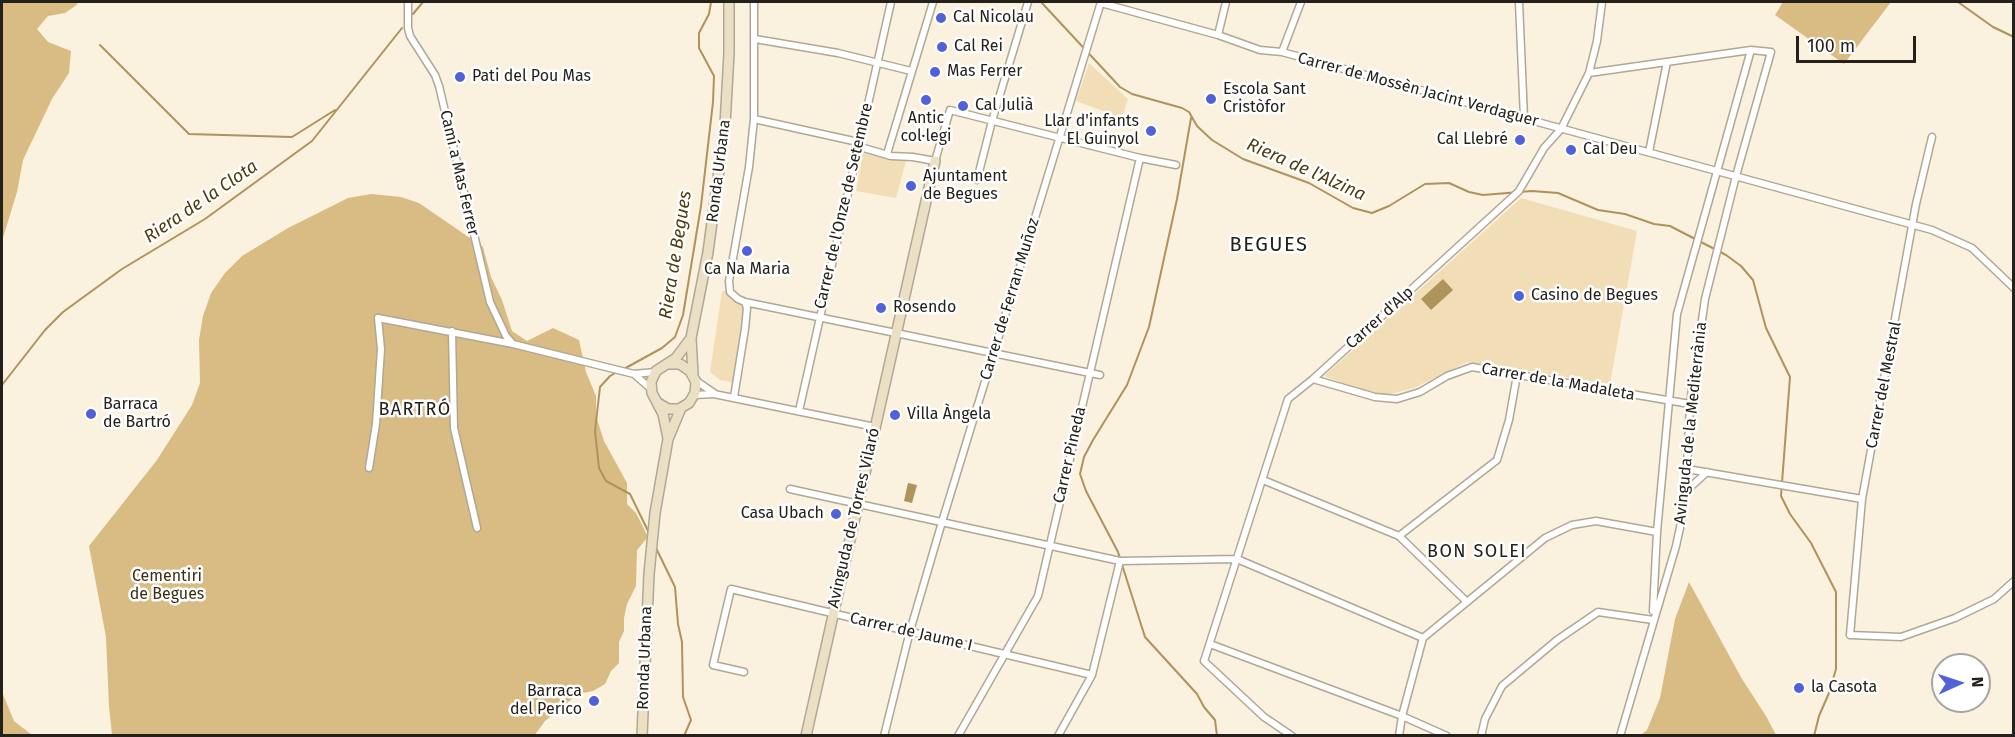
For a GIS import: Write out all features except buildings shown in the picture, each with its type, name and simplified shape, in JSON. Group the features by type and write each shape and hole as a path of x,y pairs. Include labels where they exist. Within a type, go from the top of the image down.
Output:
{"main road":[{"name":"Ronda Urbana","path":"642,735 649,574 655,513 668,438 681,408 689,403 694,395 691,338 708,252 725,124 729,2"},
{"name":"Avinguda de Torres Vilaró","path":"806,735 935,161"},
{"name":"Ronda Urbana","path":"655,372 681,353 691,338"},
{"path":"668,364 682,365 694,377"},
{"path":"651,388 655,372"},
{"name":"Ronda Urbana","path":"651,388 653,397 663,414 668,438"},
{"path":"658,403 668,409 681,408"}],"street":[{"name":"Camí a Mas Ferrer","path":"408,2 410,36 435,75 439,86 490,302 506,336 513,344"},
{"path":"754,2 754,119 749,167 729,281 730,292 745,302 1100,375"},
{"name":"Carrer de l'Onze de Setembre","path":"799,411 891,2"},
{"path":"887,154 933,2"},
{"path":"977,180 992,121 1028,2"},
{"name":"Carrer de Mossèn Jacint Verdaguer","path":"1101,2 1218,35 1260,50 1282,52 1932,230 1972,248 2013,288"},
{"name":"Carrer de Ferran Muñoz","path":"884,735 910,632 942,522 1101,2"},
{"path":"1218,35 1226,2"},
{"path":"1282,52 1301,2"},
{"path":"1519,2 1524,118"},
{"name":"Carrer d'Alp","path":"1292,735 1264,717 1204,661 1288,399 1313,379 1511,199 1522,186 1544,148 1561,129 1589,73 1597,41 1602,2"},
{"path":"755,39 838,53 911,71"},
{"path":"1589,73 1750,50"},
{"name":"Avinguda de la Mediterrània","path":"1620,735 1676,546 1685,493 1690,404 1705,298 1771,52 1750,50 1677,314 1657,532 1653,620"},
{"path":"1649,152 1667,62"},
{"path":"754,119 858,144 887,154 935,161 950,110 1176,165"},
{"name":"Carrer del Mestral","path":"1932,137 1917,204 1862,500 1850,635 1901,636 1955,618 1994,599 2013,581"},
{"name":"Carrer Pineda","path":"958,735 1038,596 1140,158"},
{"path":"734,398 745,329 747,308 745,302"},
{"path":"369,468 376,424 381,349 378,318 513,344 634,374 655,372"},
{"path":"452,331 454,428 477,528"},
{"name":"Carrer de la Madaleta","path":"1313,379 1375,397 1397,399 1420,392 1447,376 1472,367 1690,404"},
{"path":"634,374 651,388"},
{"path":"1399,536 1497,460 1509,420 1517,375"},
{"path":"694,377 714,394"},
{"path":"694,395 714,394 875,427"},
{"path":"1687,469 1862,500"},
{"path":"1685,493 1707,472"},
{"path":"1263,480 1399,536 1467,602"},
{"path":"790,489 1113,560 1237,559 1423,638"},
{"path":"1399,735 1423,638 1545,538 1572,525 1596,521 1657,532"},
{"path":"1058,735 1092,675 1123,561"},
{"name":"Carrer de Jaume I","path":"744,672 713,665 731,589 1092,675"},
{"path":"1481,735 1485,719 1502,686 1557,640 1598,612 1653,620"},
{"path":"1210,644 1447,735"}],"shaded area":[{"path":"1089,63 1128,99 1122,118 1076,101"},
{"path":"863,151 906,161 896,198 856,191"},
{"name":"Casino de Begues","path":"1521,198 1637,231 1610,384 1467,362 1414,388 1387,395 1356,388 1324,376"},
{"path":"1443,279 1453,290 1431,310 1421,299"},
{"path":"722,291 730,292 745,302 737,383 720,380 710,372"},
{"path":"908,483 917,485 912,503 904,501"}],"green space":[{"path":"2,2 74,2 78,4 65,13 48,16 37,29 48,42 71,51 69,73 52,99 23,160 17,192 2,241"},
{"path":"1783,2 1891,2 1844,64 1775,15"},
{"name":"Cementiri de Begues","path":"371,194 401,197 419,203 483,247 491,277 502,300 512,331 527,341 553,328 579,340 586,372 596,396 596,416 604,441 627,483 627,504 636,513 648,537 637,550 636,586 627,604 624,631 619,642 619,663 611,671 605,684 593,691 578,694 545,721 534,736 112,735 106,637 89,546 157,460 192,405 200,383 199,340 203,316 211,293 225,273 242,256 288,228 348,198"},
{"path":"1689,582 1742,679 1776,735 1641,735 1647,730 1660,698 1675,619"},
{"path":"2,692 14,721 32,735 2,735"}],"waterway":[{"name":"Riera de la Clota","path":"413,14 423,2"},
{"name":"Riera de Begues","path":"622,370 662,348 675,337 683,315 701,206 713,102 714,76 699,48 699,33 709,14 711,2"},
{"name":"Riera de l'Alzina","path":"1041,2 1120,87 1132,94 1182,108 1189,112 1197,126 1212,140 1243,159 1309,183 1353,208 1372,213 1389,206 1425,184 1449,183 1469,192 1483,195 1532,191 1558,193 1598,210 1625,214 1654,224 1670,226 1726,255 1741,266 1753,280 1766,328 1790,377 1781,496 1790,514 1811,543 1836,592 1836,669 1814,736"},
{"path":"1958,2 1993,27 2014,37"},
{"name":"Riera de la Clota","path":"2,385 45,330 63,312 122,269 205,219 312,141 402,28"},
{"path":"100,45 189,134 292,137 335,110"},
{"path":"1191,118 1177,199 1149,327 1127,385 1084,457 1080,474 1086,491 1118,552 1145,637 1197,694 1215,720 1217,736"},
{"name":"Riera de Begues","path":"617,372 600,387 595,431 599,468 606,481 630,494 650,535"},
{"name":"Riera de Begues","path":"656,548 675,587 682,642 683,697 691,720 684,736"}],"place":[{"name":"Cal Nicolau","path":"941,18"},
{"name":"Cal Rei","path":"942,47"},
{"name":"Mas Ferrer","path":"935,72"},
{"name":"Pati del Pou Mas","path":"460,77"},
{"name":"Escola Sant Cristòfor","path":"1211,99"},
{"name":"Antic col·legi","path":"926,100"},
{"name":"Cal Julià","path":"963,106"},
{"name":"Llar d'infants El Guinyol","path":"1151,131"},
{"name":"Cal Llebré","path":"1520,140"},
{"name":"Cal Deu","path":"1571,150"},
{"name":"Ajuntament de Begues","path":"911,186"},
{"name":"Ca Na Maria","path":"747,251"},
{"name":"Casino de Begues","path":"1519,296"},
{"name":"Rosendo","path":"881,308"},
{"name":"Barraca de Bartró","path":"91,414"},
{"name":"Villa Àngela","path":"895,415"},
{"name":"Casa Ubach","path":"836,514"},
{"name":"la Casota","path":"1799,688"},
{"name":"Barraca del Perico","path":"594,701"}],"district":[{"name":"BEGUES","path":"1269,245"},
{"name":"BARTRÓ","path":"415,410"},
{"name":"BON SOLEI","path":"1477,552"}]}
